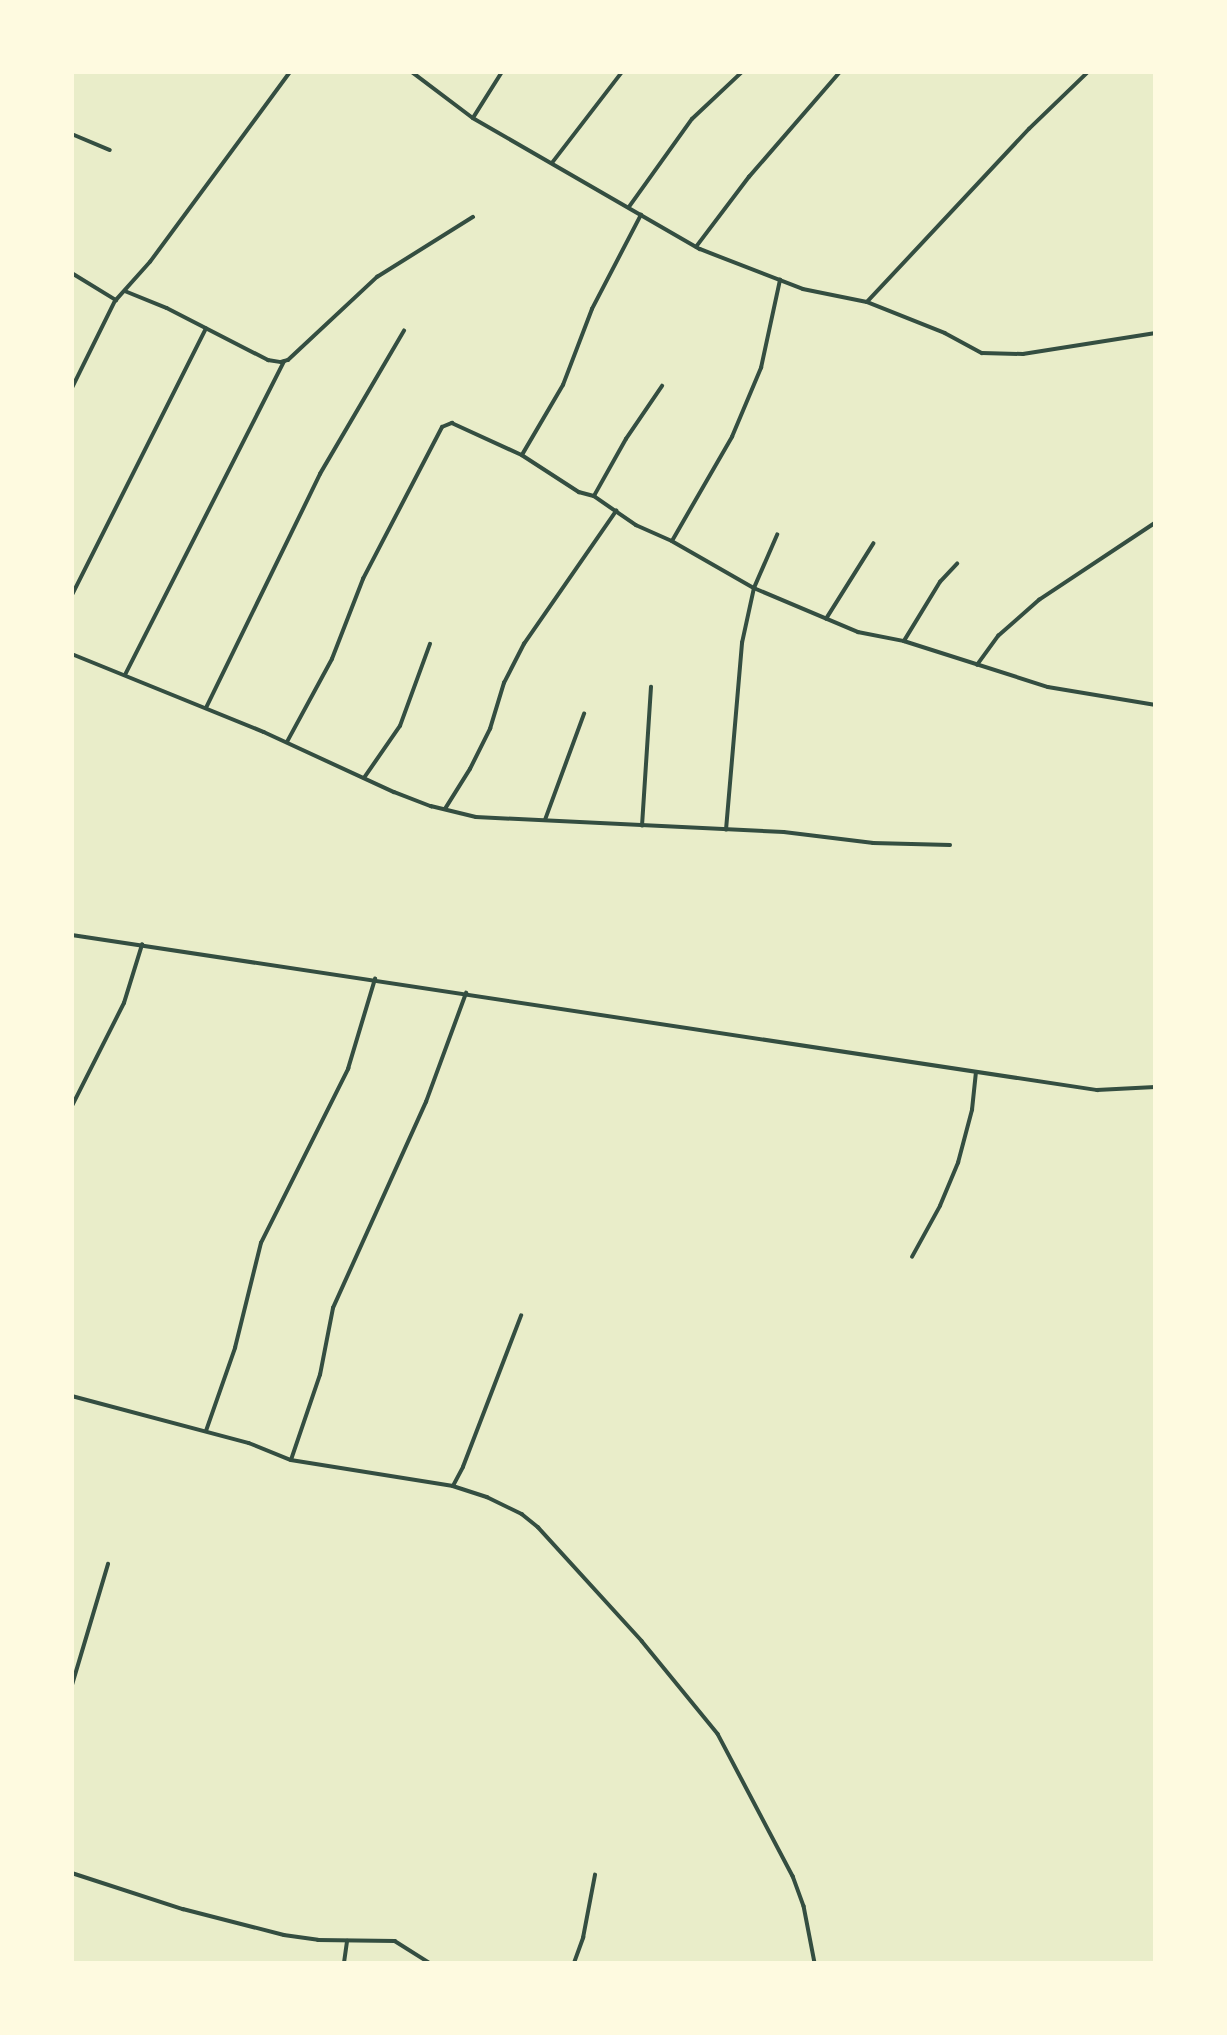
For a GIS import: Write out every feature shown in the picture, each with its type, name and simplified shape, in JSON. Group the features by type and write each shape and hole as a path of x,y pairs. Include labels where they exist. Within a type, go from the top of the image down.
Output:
{"street":[{"path":"72,389 116,300 150,262 290,72"},
{"path":"412,72 473,118 696,247 803,289 867,302 945,333 982,353 1023,354 1155,333"},
{"path":"473,118 502,72"},
{"path":"552,163 622,72"},
{"path":"629,207 692,119 742,72"},
{"path":"696,247 749,177 840,72"},
{"path":"867,302 1029,129 1088,72"},
{"path":"72,134 110,150"},
{"path":"522,455 563,385 592,309 641,215"},
{"path":"125,675 285,361 377,276 473,217"},
{"path":"72,273 116,300"},
{"path":"672,541 732,437 761,368 780,280"},
{"path":"125,291 166,308 268,360 285,361"},
{"path":"72,595 206,329"},
{"path":"206,708 320,474 404,331"},
{"path":"594,496 626,439 662,386"},
{"path":"287,742 332,659 363,579 442,427 452,423 522,455 579,492 594,496 636,525 672,541 754,587 858,632 904,641 1048,687 1155,705"},
{"path":"444,810 490,729 504,683 524,644 616,511"},
{"path":"977,665 998,636 1039,600 1155,523"},
{"path":"726,830 736,691 754,587 777,535"},
{"path":"826,619 873,544"},
{"path":"904,641 940,582 957,564"},
{"path":"364,778 400,726 430,644"},
{"path":"72,654 287,742 364,778 444,810 476,817 784,832 873,843 950,845"},
{"path":"642,825 651,687"},
{"path":"545,820 584,714"},
{"path":"72,936 375,979 1097,1090 1155,1087"},
{"path":"72,1106 124,1003 142,945"},
{"path":"206,1431 235,1348 261,1243 348,1069 375,979"},
{"path":"291,1460 320,1375 333,1308 426,1102 466,993"},
{"path":"912,1257 940,1206 958,1163 972,1110 976,1073"},
{"path":"453,1486 463,1467 521,1316"},
{"path":"72,1396 249,1443 291,1460 453,1486 507,1506 538,1527 642,1641 718,1734 793,1876 804,1906 815,1963"},
{"path":"72,1685 108,1564"},
{"path":"72,1873 183,1909 284,1935 347,1941 395,1941 430,1963"},
{"path":"574,1963 583,1938 595,1875"},
{"path":"344,1963 347,1941"}]}
